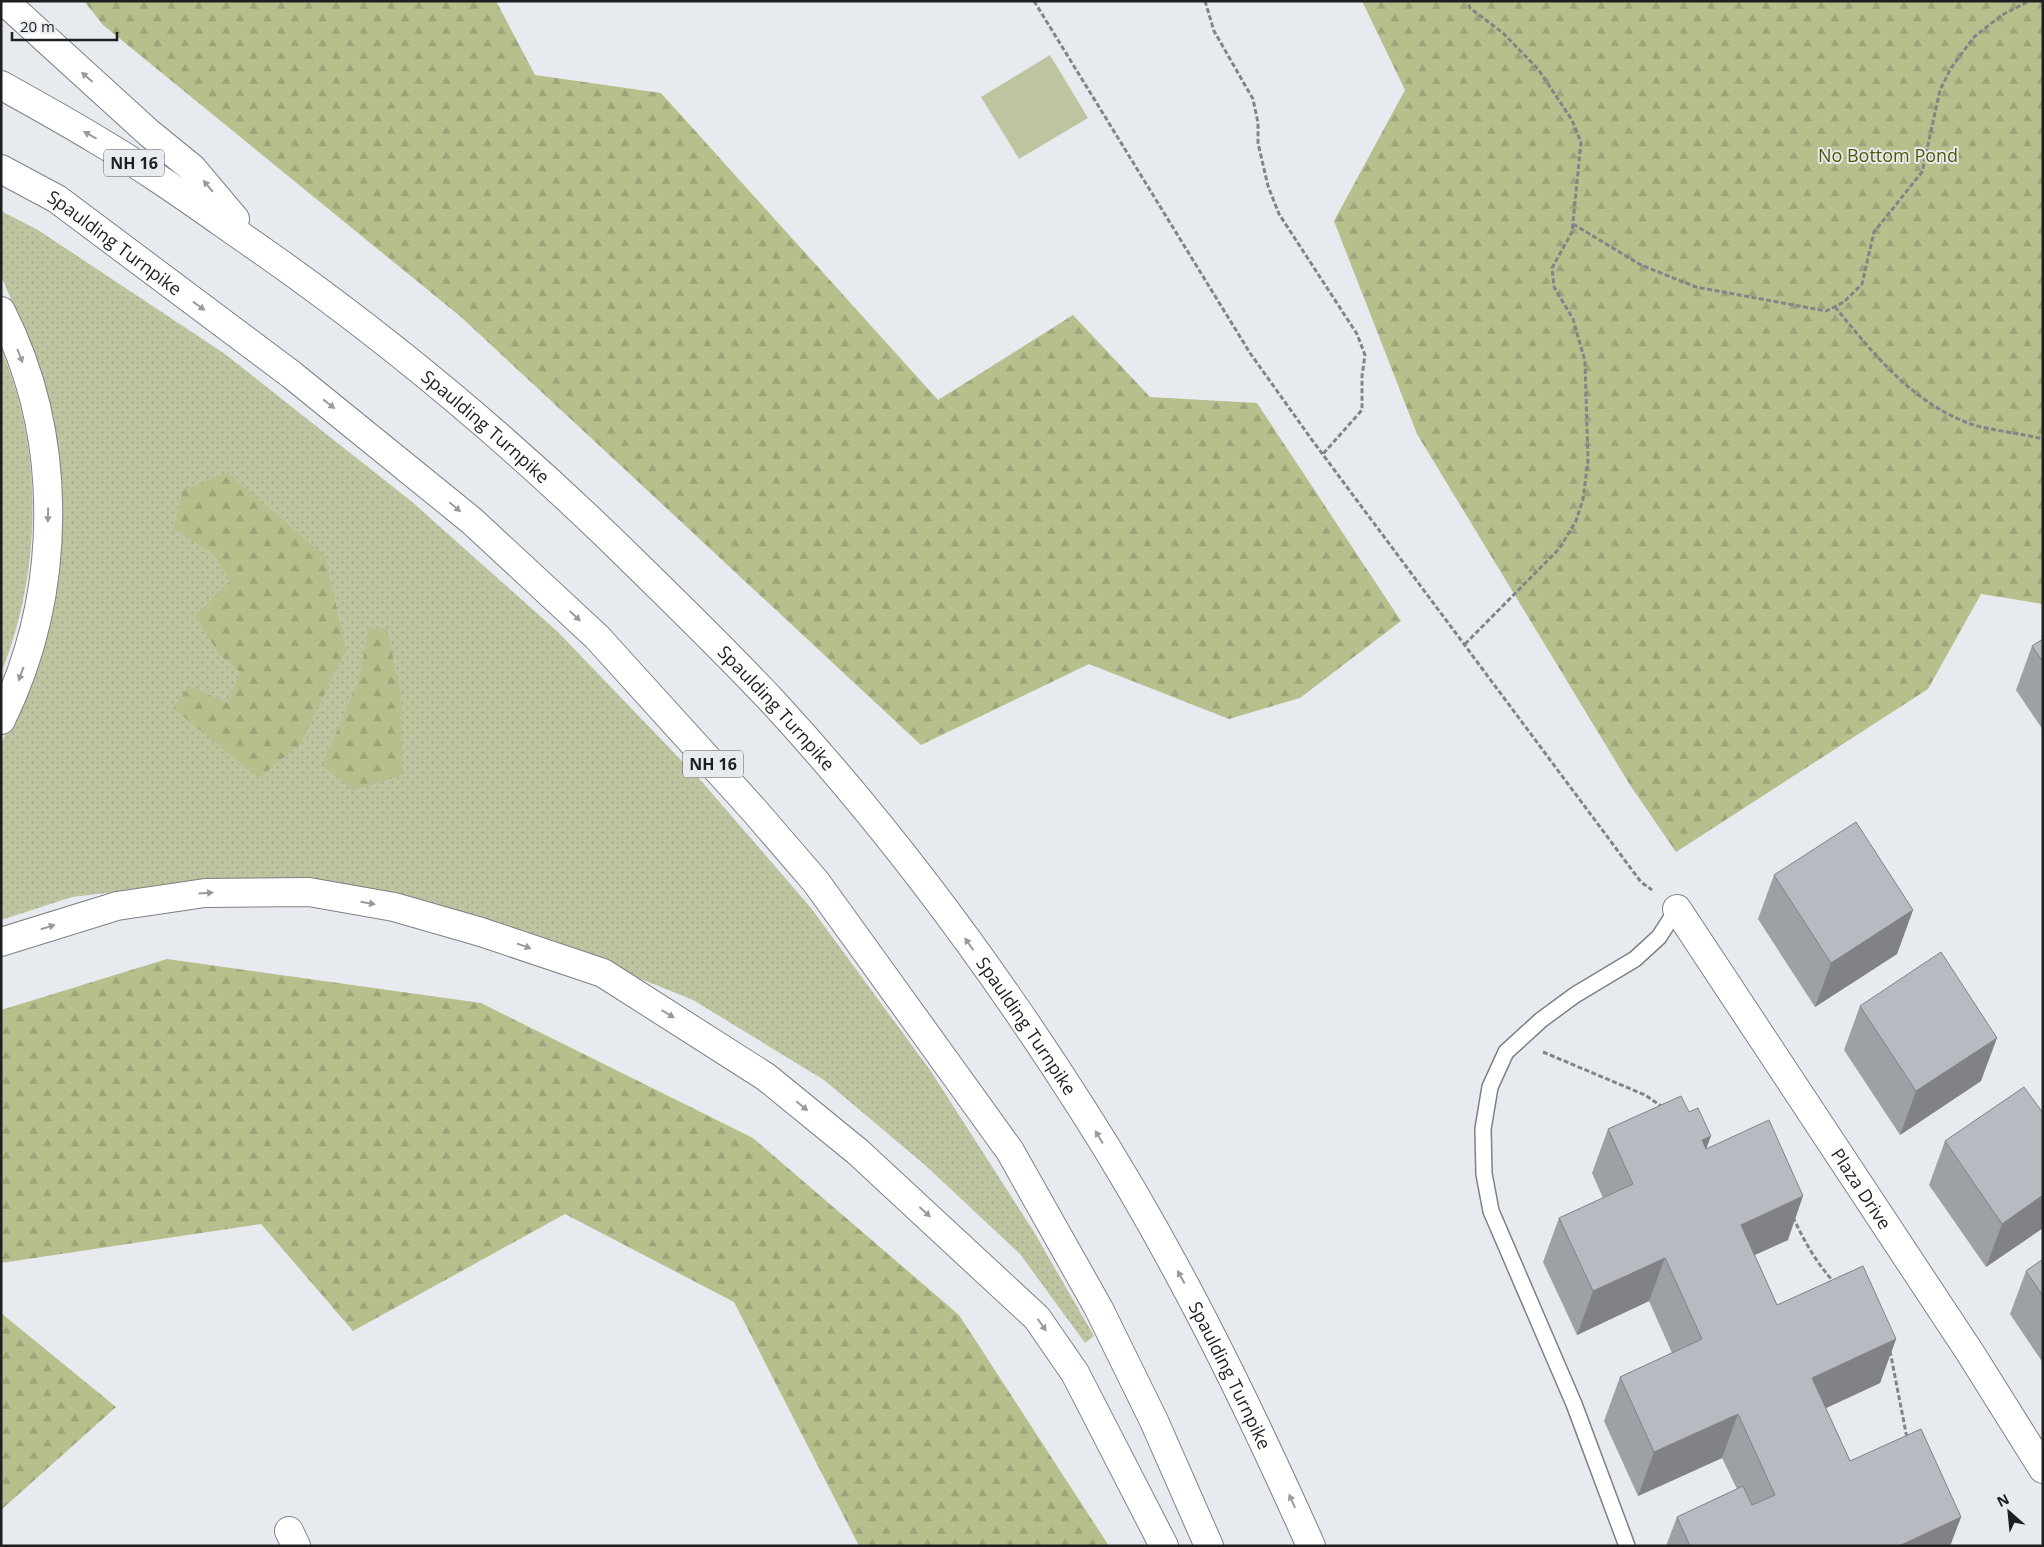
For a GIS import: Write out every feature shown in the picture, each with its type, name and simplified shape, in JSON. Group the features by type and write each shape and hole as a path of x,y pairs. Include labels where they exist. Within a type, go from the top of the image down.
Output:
{"main road":[{"path":"4,1 150,133 192,168 262,250"},
{"name":"Spaulding Turnpike","path":"1,85 100,141 191,200 262,250 406,358 516,451 596,524 687,613 775,704 859,800 937,899 1083,1110 1144,1211 1208,1326 1265,1442 1311,1546"},
{"name":"Spaulding Turnpike","path":"1,169 57,199 292,375 472,521 597,637 753,809 816,882 1010,1152 1099,1309 1154,1422 1209,1546"},
{"path":"1,311 25,367 38,413 46,461 49,508 47,557 40,606 28,654 1,720"},
{"path":"1,942 117,906 205,893 308,892 403,910 481,932 603,973 766,1077 858,1152 1037,1318 1075,1373 1164,1546"},
{"name":"Plaza Drive","path":"1677,909 1965,1346 2043,1469"}],"lane":[{"path":"1627,1546 1574,1404 1491,1211 1484,1174 1483,1129 1490,1087 1506,1052 1541,1020 1576,995 1635,959 1659,937 1677,909"}],"path":[{"path":"1034,1 1250,353 1641,882 1677,909"},
{"path":"1205,1 1214,30 1253,99 1258,123 1258,144 1268,186 1279,214 1357,334 1365,355 1362,376 1362,410 1323,454"},
{"path":"1465,644 1559,549 1576,521 1583,499 1588,461 1586,361 1573,319 1554,287 1552,268 1572,232 1581,142 1572,120 1538,69 1503,33 1470,8 1468,1"},
{"path":"1573,224 1641,265 1696,287 1826,311 1836,307 1844,302 1862,284 1874,232 1922,172 1940,90 1950,68 1974,37 2002,15 2029,1"},
{"path":"1836,307 1888,369 1926,401 1971,424 2043,439"},
{"path":"1517,1041 1645,1095 1667,1110"},
{"path":"1790,1212 1804,1242 1820,1267 1839,1288"},
{"path":"1890,1349 1908,1442"}],"green space":[{"path":"84,1 496,1 535,75 661,93 938,400 1073,315 1150,397 1257,403 1401,621 1300,698 1229,719 1089,664 921,745 461,317 103,25"},
{"name":"No Bottom Pond","path":"1362,1 2043,1 2043,604 1981,594 1928,689 1676,852 1630,785 1417,434 1334,221 1405,90"},
{"path":"1050,55 1088,118 1019,159 981,97"},
{"path":"1,211 38,230 225,354 411,501 558,632 703,783 811,908 930,1070 1034,1232 1094,1336 1085,1343 1020,1254 925,1165 824,1080 693,1000 532,935 454,909 292,882 201,882 72,897 1,920 1,744 25,694 44,644 57,591 61,542 61,493 56,443 46,395 32,347 1,276"},
{"path":"1,349 15,388 25,428 31,469 33,511 24,594 15,634 1,673"},
{"path":"228,473 325,556 346,650 300,744 259,778 173,708 189,686 228,703 240,672 220,655 195,616 230,581 214,554 173,529 183,490"},
{"path":"369,629 387,629 401,695 402,775 353,790 322,765 358,683"},
{"path":"167,959 481,1003 753,1138 959,1315 1109,1546 859,1546 734,1302 565,1214 353,1331 261,1224 1,1263 1,1010"},
{"path":"1,1313 116,1407 1,1510"}],"building":[{"path":"2043,639 2043,662 2032,646"},
{"path":"1856,822 1913,910 1831,963 1774,875"},
{"path":"1941,952 1997,1038 1916,1091 1860,1006"},
{"path":"2024,1087 2043,1113 2043,1195 2002,1224 1945,1141"},
{"path":"1681,1096 1689,1112 1698,1108 1711,1136 1702,1140 1706,1149 1769,1120 1803,1196 1741,1225 1777,1305 1863,1266 1896,1339 1812,1378 1850,1461 1921,1429 1961,1517 1899,1546 1690,1546 1677,1517 1743,1486 1752,1505 1775,1495 1738,1414 1654,1452 1620,1377 1702,1339 1665,1258 1593,1291 1559,1218 1633,1184 1608,1129"},
{"path":"2043,1259 2043,1296 2026,1271"}]}
